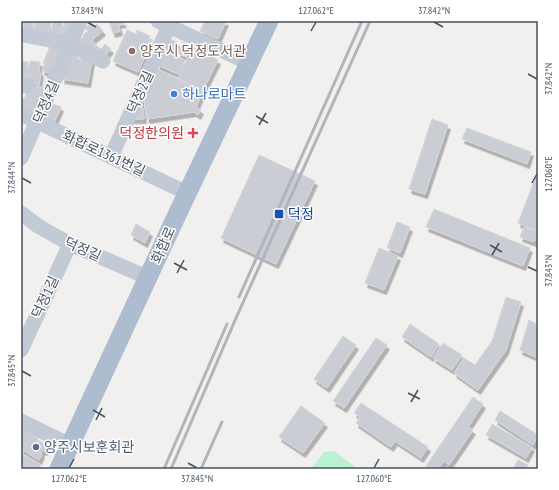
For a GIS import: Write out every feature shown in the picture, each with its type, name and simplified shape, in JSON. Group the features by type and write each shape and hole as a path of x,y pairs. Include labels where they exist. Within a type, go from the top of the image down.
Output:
{"main road":[{"name":"화합로","path":"60,469 268,21"}],"street":[{"name":"덕정4길","path":"21,158 38,122 80,21"},
{"path":"163,24 249,63"},
{"name":"덕정2길","path":"111,157 163,24"},
{"path":"23,35 61,42 102,61"},
{"name":"화합로1361번길","path":"21,114 187,193"},
{"name":"덕정길","path":"21,213 38,226 70,244 148,278"},
{"name":"덕정1길","path":"21,350 70,244"},
{"path":"21,421 70,445"}],"green space":[{"path":"334,451 358,469 311,469 324,452"}],"building":[{"path":"24,21 34,21 33,32 23,31"},
{"path":"36,21 51,23 49,34 34,32"},
{"path":"53,21 63,22 61,38 51,37"},
{"path":"109,21 123,21 124,23 118,24 120,31 113,33"},
{"path":"205,21 226,21 218,39 200,31"},
{"path":"65,22 71,23 69,39 63,38"},
{"path":"91,23 94,27 97,24 103,31 92,40 97,46 92,50 79,41 88,31 85,28"},
{"name":"양주시 덕정도서관","path":"127,30 136,34 137,30 150,36 148,39 152,41 138,72 113,61"},
{"path":"169,39 177,42 172,55 185,60 178,74 157,65"},
{"path":"183,42 218,60 203,90 178,78 188,58 178,53"},
{"path":"105,44 111,49 103,58 95,51 98,47 101,49"},
{"path":"50,46 63,51 55,68 43,63"},
{"path":"69,54 78,55 77,60 81,60 81,58 92,60 88,83 62,79"},
{"path":"21,61 28,62 24,83 21,83"},
{"path":"30,61 40,62 39,72 41,72 39,85 26,83"},
{"path":"45,63 55,68 52,75 42,70"},
{"path":"155,68 203,91 196,107 201,110 198,115 194,112 147,119 143,92"},
{"path":"30,86 46,88 33,115 21,109 21,97 24,99"},
{"path":"141,97 144,119 131,119"},
{"path":"51,103 61,107 53,125 47,123 46,114"},
{"path":"432,119 448,125 425,194 409,189"},
{"path":"467,128 531,152 527,164 462,139"},
{"path":"259,155 315,181 276,264 221,238"},
{"path":"538,171 538,231 518,223"},
{"path":"434,209 530,248 523,266 426,227"},
{"path":"397,222 410,227 400,253 387,248"},
{"path":"136,224 150,232 145,243 131,235"},
{"path":"524,227 538,232 534,242 520,237"},
{"path":"379,248 398,256 384,290 365,283"},
{"path":"506,297 521,302 506,350 478,390 454,373 464,358 475,365 492,341"},
{"path":"529,320 538,325 538,358 520,350"},
{"path":"410,324 439,344 431,357 402,337"},
{"path":"343,336 356,345 327,388 314,379"},
{"path":"376,338 387,345 344,408 333,401"},
{"path":"443,343 462,355 452,370 433,358"},
{"path":"473,397 483,404 468,427 473,430 449,465 444,461 438,469 430,469 426,466"},
{"path":"361,403 428,447 421,458 395,441 391,447 356,423 360,417 354,413"},
{"path":"301,406 325,423 303,453 279,437"},
{"path":"500,411 538,435 533,445 495,420"},
{"path":"492,424 532,447 526,458 486,435"},
{"path":"21,429 38,438 37,440 47,445 45,451 43,450 41,453 42,454 39,460 21,449"},
{"path":"21,454 41,465 39,469 21,469"},
{"path":"518,460 528,465 526,469 513,469"}],"railway":[{"path":"239,297 362,21"},
{"path":"171,469 236,318 370,21"},
{"path":"164,469 227,324"},
{"path":"201,469 222,422"}],"place":[{"name":"양주시 덕정도서관","path":"132,51"},
{"name":"하나로마트","path":"174,94"},
{"name":"덕정한의원","path":"193,133"},
{"name":"덕정","path":"279,214"},
{"name":"양주시보훈회관","path":"36,447"}]}
